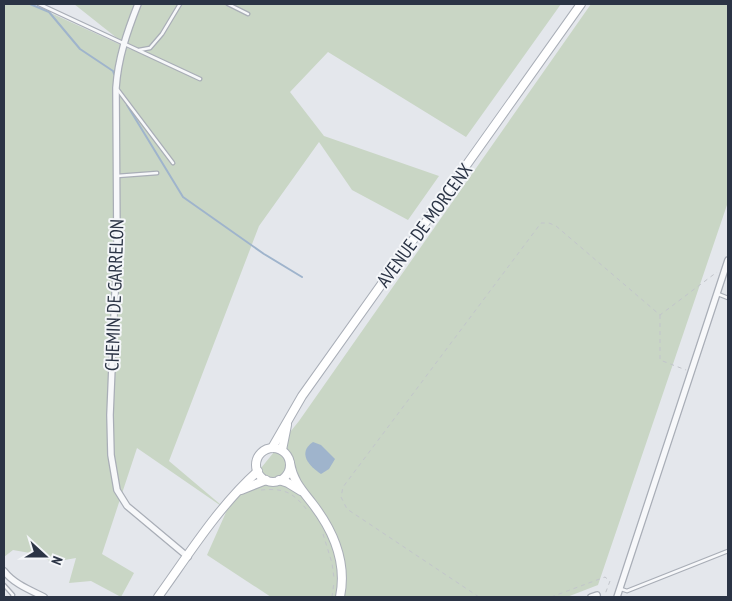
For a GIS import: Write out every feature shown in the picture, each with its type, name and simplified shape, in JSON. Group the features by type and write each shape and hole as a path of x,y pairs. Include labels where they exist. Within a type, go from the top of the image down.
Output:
{"main road":[{"name":"AVENUE DE MORCENX","path":"272,448 302,396 581,4"},
{"path":"282,450 288,418"},
{"path":"266,480 256,466 259,456 262,452 272,448 282,450 289,458 292,474 319,512 334,538 341,566 342,584 340,597"},
{"path":"280,480 288,474 290,463"},
{"path":"158,597 219,512 258,471"},
{"path":"237,492 266,480 280,480 303,492"}],"street":[{"name":"CHEMIN DE GARRELON","path":"138,4 123,42 117,71 116,88 117,245 110,415 113,468 117,490 127,506 188,556"},
{"path":"617,597 727,262"},
{"path":"4,571 9,578 18,584 44,597"}],"lane":[{"path":"39,4 200,79"},
{"path":"138,50 150,48 162,34 180,4"},
{"path":"228,4 248,14"},
{"path":"116,88 173,163"},
{"path":"117,176 157,173"},
{"path":"717,294 728,298"},
{"path":"620,589 627,591 728,550"},
{"path":"4,585 12,597"}],"path":[{"path":"479,597 347,509 342,497 343,487 541,223 549,223 556,226 660,315 660,360 691,372"},
{"path":"660,315 727,262"},
{"path":"253,491 284,490 293,495 310,513"},
{"path":"322,534 332,563 334,580 332,597"},
{"path":"550,597 605,577 610,581 604,597"}],"green space":[{"path":"4,4 31,4 132,50 74,4 561,4 466,137 328,52 290,92 324,136 439,176 408,220 352,190 319,142 259,226 169,461 227,510 137,448 102,554 134,573 121,597 91,581 69,583 76,558 53,562 30,553 13,550 4,557"},
{"path":"591,4 728,4 728,202 598,585 567,597 271,597 207,555 227,510 299,421"}],"water":[{"path":"313,442 321,445 335,459 329,469 321,474 312,467 305,455 308,446"}],"waterway":[{"path":"30,4 49,12 80,49 113,71 114,74"},
{"path":"127,105 183,197 264,254 302,277"}]}
